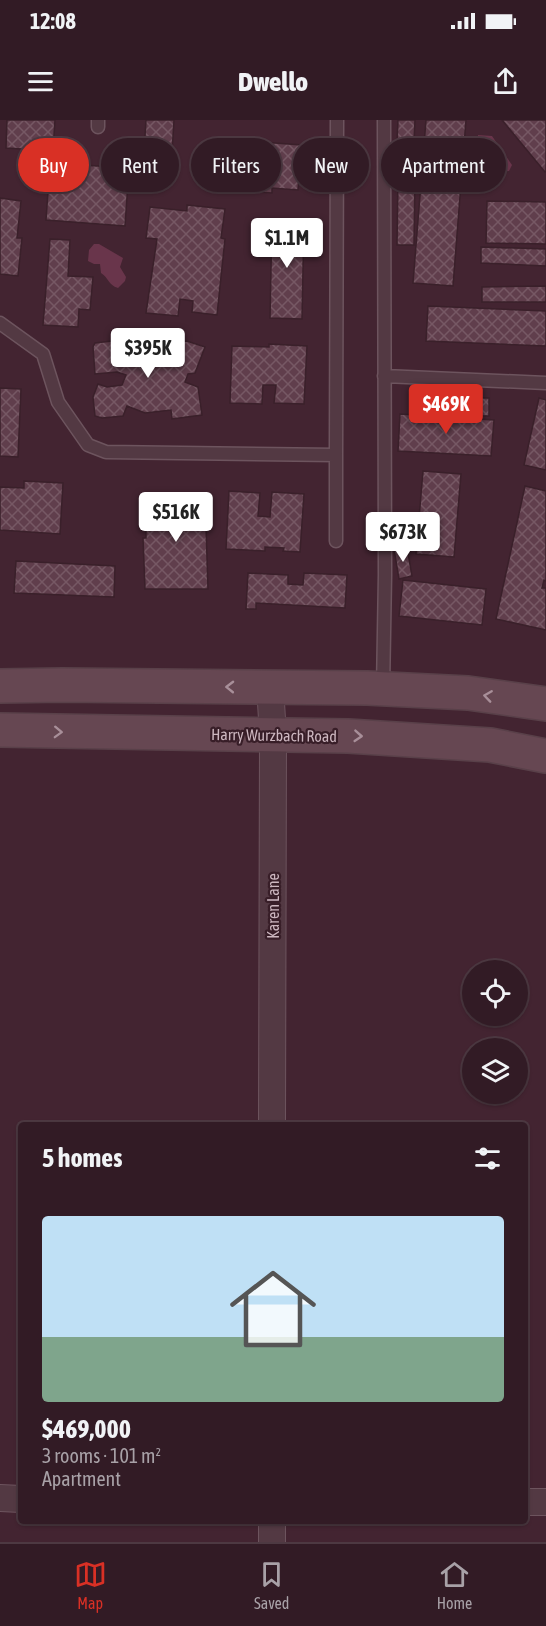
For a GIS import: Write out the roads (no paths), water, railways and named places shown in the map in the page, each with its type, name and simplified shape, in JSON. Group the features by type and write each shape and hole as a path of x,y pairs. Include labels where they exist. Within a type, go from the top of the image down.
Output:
{"main road":[{"path":"0,686 383,688 468,693 546,704"},
{"name":"Harry Wurzbach Road","path":"0,730 348,736 490,745 546,756"}],"street":[{"name":"Karen Lane","path":"270,687 273,735 272,1122"},
{"path":"0,1498 18,1499"},
{"path":"528,1502 546,1502"},
{"path":"272,1524 272,1542"}],"lane":[{"path":"336,541 337,120"},
{"path":"383,688 384,120"},
{"path":"0,323 43,354 58,402 87,445 106,452 336,455"},
{"path":"384,376 546,383"}]}
